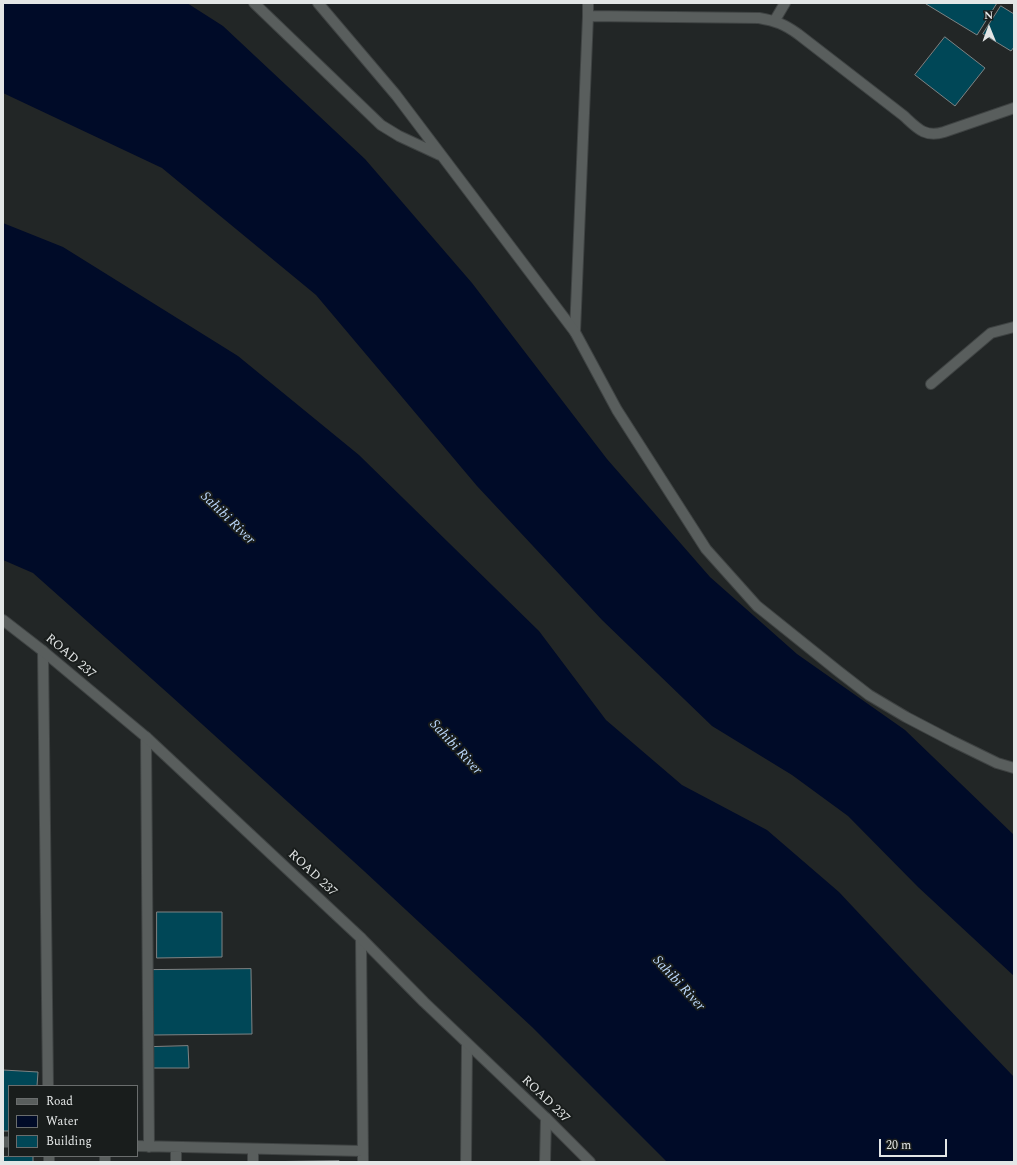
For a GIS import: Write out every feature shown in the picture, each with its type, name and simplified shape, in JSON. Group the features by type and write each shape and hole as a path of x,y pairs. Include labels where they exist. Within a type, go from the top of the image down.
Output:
{"street":[{"path":"254,3 381,125 399,136 442,156"},
{"path":"318,3 396,95 575,332 617,410 706,549 758,606 868,695 952,741 998,763 1014,768"},
{"path":"575,332 588,3"},
{"path":"775,20 785,3"},
{"path":"588,16 759,18 775,20 785,24 924,133 937,134 1014,108"},
{"path":"932,384 991,333 1014,327"},
{"name":"ROAD 237","path":"3,620 43,651 146,737 361,938 467,1044 546,1118 590,1162"},
{"path":"43,651 48,1085"},
{"path":"146,737 149,1147"},
{"path":"361,938 363,1162"},
{"path":"466,1162 467,1044"},
{"path":"545,1162 546,1118"},
{"path":"138,1146 363,1150"},
{"path":"176,1147 176,1162"},
{"path":"253,1149 253,1162"}],"water":[{"path":"3,3 187,3 223,26 365,159 472,283 607,459 710,577 797,654 905,730 1014,835 1014,976 918,887 848,816 792,775 712,726 602,620 477,486 316,295 162,168 3,93"},
{"name":"Sahibi River","path":"3,223 63,247 238,356 359,455 539,631 606,720 682,785 767,830 839,892 1014,1077 1014,1162 667,1162 532,1027 364,871 171,696 33,573 3,560"}],"building":[{"path":"926,3 997,3 977,35"},
{"path":"1001,6 1014,14 1014,47 1011,51 983,34"},
{"path":"945,37 985,68 955,106 915,75"},
{"path":"157,912 222,912 222,957 157,958"},
{"path":"251,969 252,1034 153,1035 152,970"},
{"path":"188,1046 189,1068 152,1068 152,1047"},
{"path":"3,1070 38,1072 37,1085 8,1085 8,1131 3,1131"},
{"path":"3,1157 33,1157 33,1162 3,1162"},
{"path":"339,1161 339,1162 255,1162"}]}
